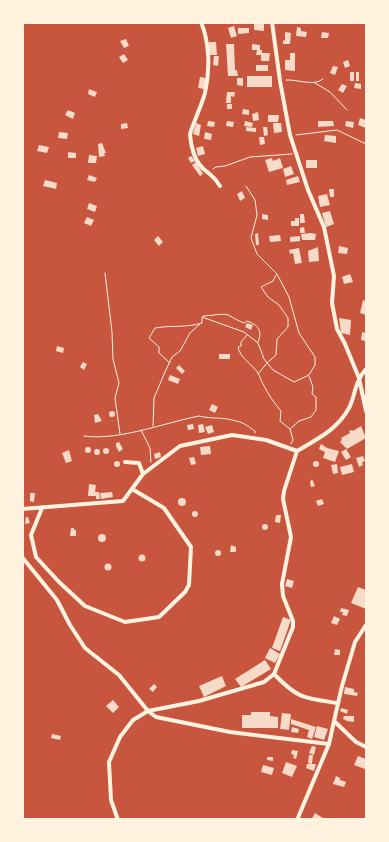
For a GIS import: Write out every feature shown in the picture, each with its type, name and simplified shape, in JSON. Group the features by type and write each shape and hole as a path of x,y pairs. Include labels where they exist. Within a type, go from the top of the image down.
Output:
{"street":[{"path":"201,22 206,36 208,74 205,94 190,134 190,141 194,156 205,171 214,176 220,186"},
{"path":"272,22 290,135 308,190 324,227 334,276 332,303 337,329 359,378 366,411"},
{"path":"118,820 111,800 109,762 120,737 133,720 148,711 199,701 264,682 274,674 293,627 293,621 283,596 282,584 291,537 283,499 284,491 297,451 329,432 339,422 349,408 359,378 366,369"},
{"path":"22,509 123,501 143,474 180,446 232,434 266,440 297,451"},
{"path":"125,462 139,463 143,474"},
{"path":"42,508 30,535 36,557 59,582 85,606 125,622 159,617 185,592 189,585 191,548 164,508 132,489"},
{"path":"22,557 57,600 85,648 119,675 148,711 156,717 230,732 329,744"},
{"path":"297,820 329,744 337,703 355,642 366,625"},
{"path":"274,674 296,694 309,699 337,703"},
{"path":"334,721 356,742 366,747"}],"path":[{"path":"315,83 323,79"},
{"path":"280,81 293,80 315,83 330,92 347,110"},
{"path":"290,135 337,130 366,144"},
{"path":"208,173 216,167 225,166 250,157 295,154"},
{"path":"202,316 244,332 258,343 267,363 273,370 294,382 309,375 315,365 315,357 299,333 289,296 277,274 257,254 251,238 257,215 255,200 246,186"},
{"path":"105,273 112,332 113,359 119,384 115,398 120,435"},
{"path":"258,374 276,355 277,339 288,327 288,318 279,305 268,297 261,287 273,281 277,274"},
{"path":"202,316 218,316 222,314 244,323 247,321 260,331 261,336 258,343"},
{"path":"202,316 202,323"},
{"path":"153,427 154,398 172,357 180,351 190,333 202,323"},
{"path":"170,363 159,353 159,347 149,338 155,328 170,325 187,327 202,323"},
{"path":"248,335 241,342 241,346 238,348 239,353 258,374 272,397 273,403 281,410 280,421 290,429 293,440 289,448"},
{"path":"290,429 299,421 311,418 316,410 316,397 312,394 314,387 310,382 309,375"},
{"path":"84,436 98,438 120,435 199,416 239,421 255,431 256,438"},
{"path":"141,430 150,448 151,467"}],"building":[{"path":"254,22 264,22 264,31 254,30"},
{"path":"234,26 237,36 231,38 228,28"},
{"path":"297,27 301,28 301,31 307,32 306,37 296,36"},
{"path":"238,28 249,28 249,33 238,34"},
{"path":"285,32 291,33 290,44 283,44"},
{"path":"322,32 329,33 328,38 321,38"},
{"path":"126,39 129,46 124,48 120,41"},
{"path":"209,42 216,42 217,55 209,55"},
{"path":"226,44 234,44 235,70 237,70 238,76 228,76"},
{"path":"252,44 260,45 262,53 270,53 269,61 261,61 261,55 256,55 257,50 252,50"},
{"path":"290,53 295,53 295,71 285,70 285,60 290,60"},
{"path":"124,54 128,60 123,63 119,57"},
{"path":"214,56 219,56 218,66 213,65"},
{"path":"348,60 350,66 345,68 343,62"},
{"path":"256,65 268,65 268,71 256,71"},
{"path":"333,66 338,67 335,75 330,73"},
{"path":"350,72 354,72 354,81 350,81"},
{"path":"356,72 359,72 359,81 356,81"},
{"path":"247,76 272,76 272,87 247,87"},
{"path":"200,77 206,78 204,89 198,88"},
{"path":"237,78 243,78 243,86 237,85"},
{"path":"355,83 361,84 361,89 354,88"},
{"path":"342,84 347,86 343,93 338,90"},
{"path":"89,89 97,92 95,97 88,94"},
{"path":"227,92 235,92 234,97 231,96 231,103 226,103"},
{"path":"227,104 232,104 232,109 227,109"},
{"path":"243,109 249,110 249,115 242,114"},
{"path":"68,110 75,113 73,119 65,115"},
{"path":"258,112 259,120 253,121 252,114"},
{"path":"268,115 279,115 278,122 268,122"},
{"path":"360,118 366,120 366,128 358,125"},
{"path":"208,121 215,122 214,127 207,126"},
{"path":"227,121 234,122 233,127 226,126"},
{"path":"245,121 253,123 252,127 244,126"},
{"path":"318,121 333,121 334,126 318,127"},
{"path":"346,121 354,122 353,128 345,126"},
{"path":"127,123 128,128 121,129 121,124"},
{"path":"196,123 201,125 199,136 193,134"},
{"path":"273,123 281,123 282,132 274,133"},
{"path":"246,127 256,128 256,132 246,131"},
{"path":"263,127 267,127 268,135 264,136"},
{"path":"59,132 68,133 67,139 58,138"},
{"path":"205,132 212,134 211,140 204,139"},
{"path":"325,135 336,136 336,143 324,141"},
{"path":"259,137 264,137 265,144 260,145"},
{"path":"102,143 106,153 104,153 105,156 99,157 98,144"},
{"path":"39,145 49,147 47,153 37,151"},
{"path":"203,146 205,154 198,156 196,148"},
{"path":"68,152 76,153 76,158 68,158"},
{"path":"89,155 97,156 96,163 88,163"},
{"path":"191,156 195,161 191,163 188,158"},
{"path":"272,158 273,161 280,158 283,168 269,172 265,160"},
{"path":"306,160 317,160 317,168 306,168"},
{"path":"196,162 203,174 200,176 192,165"},
{"path":"291,166 294,174 285,177 283,169"},
{"path":"89,175 97,178 95,182 87,180"},
{"path":"298,176 300,182 287,185 286,180"},
{"path":"45,180 57,183 56,189 43,186"},
{"path":"329,189 334,189 334,197 330,197"},
{"path":"242,191 245,198 240,201 237,194"},
{"path":"327,194 330,205 320,207 318,196"},
{"path":"89,203 97,206 95,212 87,209"},
{"path":"330,211 334,224 326,227 322,213"},
{"path":"262,214 268,215 268,220 262,219"},
{"path":"300,214 304,214 305,223 300,223"},
{"path":"87,217 94,220 91,226 84,223"},
{"path":"295,218 299,218 299,226 291,226 291,221 295,221"},
{"path":"304,227 305,233 300,233 300,228"},
{"path":"258,233 259,245 256,245 255,234"},
{"path":"301,234 316,234 315,240 302,240"},
{"path":"280,235 281,241 270,242 269,236"},
{"path":"158,236 163,242 159,246 154,240"},
{"path":"300,236 300,241 290,242 290,237"},
{"path":"339,246 348,248 347,254 338,253"},
{"path":"318,247 319,261 309,262 308,251"},
{"path":"299,248 302,263 295,264 293,253 290,254 289,250"},
{"path":"350,274 353,282 344,284 342,277"},
{"path":"363,300 366,301 366,315 360,313"},
{"path":"339,318 351,320 350,335 341,333"},
{"path":"247,323 253,325 251,330 245,327"},
{"path":"362,332 366,333 365,341 361,340"},
{"path":"57,346 64,348 63,353 56,351"},
{"path":"219,354 230,354 230,359 219,359"},
{"path":"83,362 87,364 84,370 80,367"},
{"path":"179,365 185,371 182,374 176,368"},
{"path":"170,375 180,379 178,384 168,380"},
{"path":"212,404 218,407 215,413 209,410"},
{"path":"112,411 115,414 112,417 109,414"},
{"path":"98,414 102,421 95,423 94,415"},
{"path":"193,424 194,429 188,430 187,425"},
{"path":"203,424 205,432 199,433 198,425"},
{"path":"212,425 214,432 208,434 205,427"},
{"path":"361,426 366,438 347,449 340,442 341,438 350,433 349,431 353,431"},
{"path":"119,442 123,449 119,452 116,443"},
{"path":"321,444 327,448 339,451 335,462 323,458 325,452 319,449"},
{"path":"210,446 211,454 201,455 200,447"},
{"path":"88,447 91,450 88,453 85,450"},
{"path":"106,448 109,451 106,454 103,451"},
{"path":"97,449 100,452 97,455 94,452"},
{"path":"346,449 351,457 346,460 341,452"},
{"path":"69,450 72,461 66,463 62,453"},
{"path":"160,452 161,457 155,459 154,454"},
{"path":"363,456 365,461 359,467 356,458"},
{"path":"194,457 196,464 191,465 189,458"},
{"path":"117,461 120,464 117,467 114,464"},
{"path":"316,461 319,464 316,467 313,464"},
{"path":"337,464 338,473 333,474 331,465"},
{"path":"352,464 354,472 342,475 340,467"},
{"path":"312,479 315,486 311,487 310,482"},
{"path":"89,484 96,485 95,492 99,492 100,499 96,499 96,496 88,496"},
{"path":"112,492 113,497 101,499 100,493"},
{"path":"30,493 35,493 34,502 30,501"},
{"path":"182,498 186,502 182,506 178,502"},
{"path":"322,499 324,504 318,506 316,501"},
{"path":"195,511 198,514 195,517 192,514"},
{"path":"276,515 281,515 280,523 275,522"},
{"path":"26,517 28,517 30,523 25,524"},
{"path":"265,524 268,527 265,530 262,527"},
{"path":"71,528 76,530 76,536 70,536"},
{"path":"102,534 106,538 102,542 98,538"},
{"path":"231,545 236,547 236,552 230,552"},
{"path":"218,550 221,553 218,556 215,553"},
{"path":"142,554 146,558 142,562 138,558"},
{"path":"108,563 112,567 108,571 104,567"},
{"path":"287,579 294,581 292,588 285,586"},
{"path":"358,587 366,590 366,609 351,603"},
{"path":"341,608 349,610 347,616 342,615 343,612 340,612"},
{"path":"334,616 340,619 337,625 331,623"},
{"path":"283,617 291,620 280,651 272,648"},
{"path":"270,648 280,654 275,663 265,658"},
{"path":"335,649 340,650 340,655 334,655"},
{"path":"265,660 271,669 241,687 235,679"},
{"path":"222,676 226,686 204,697 199,686"},
{"path":"154,684 157,687 153,692 149,689"},
{"path":"345,687 354,689 354,692 358,693 357,696 344,694"},
{"path":"113,700 119,707 113,713 106,706"},
{"path":"341,708 348,710 347,714 340,711"},
{"path":"251,712 270,712 270,716 278,717 278,728 242,728 242,715 251,715"},
{"path":"282,713 291,714 289,730 280,729"},
{"path":"344,716 354,716 354,722 346,721 343,719"},
{"path":"291,719 316,727 312,739 307,737 309,730 291,724"},
{"path":"317,726 328,729 324,740 314,737"},
{"path":"292,727 299,729 298,733 291,732"},
{"path":"52,734 61,736 60,740 51,738"},
{"path":"312,746 316,747 314,755 309,753"},
{"path":"292,750 298,751 296,759 291,754"},
{"path":"309,755 313,755 312,764 308,763"},
{"path":"358,756 366,759 365,769 354,765"},
{"path":"267,757 273,757 273,761 267,760"},
{"path":"286,762 297,766 292,777 282,773"},
{"path":"307,764 316,764 314,771 306,768"},
{"path":"263,765 274,768 272,775 261,772"},
{"path":"336,776 346,782 344,787 333,784"},
{"path":"315,813 326,820 311,820"}]}
